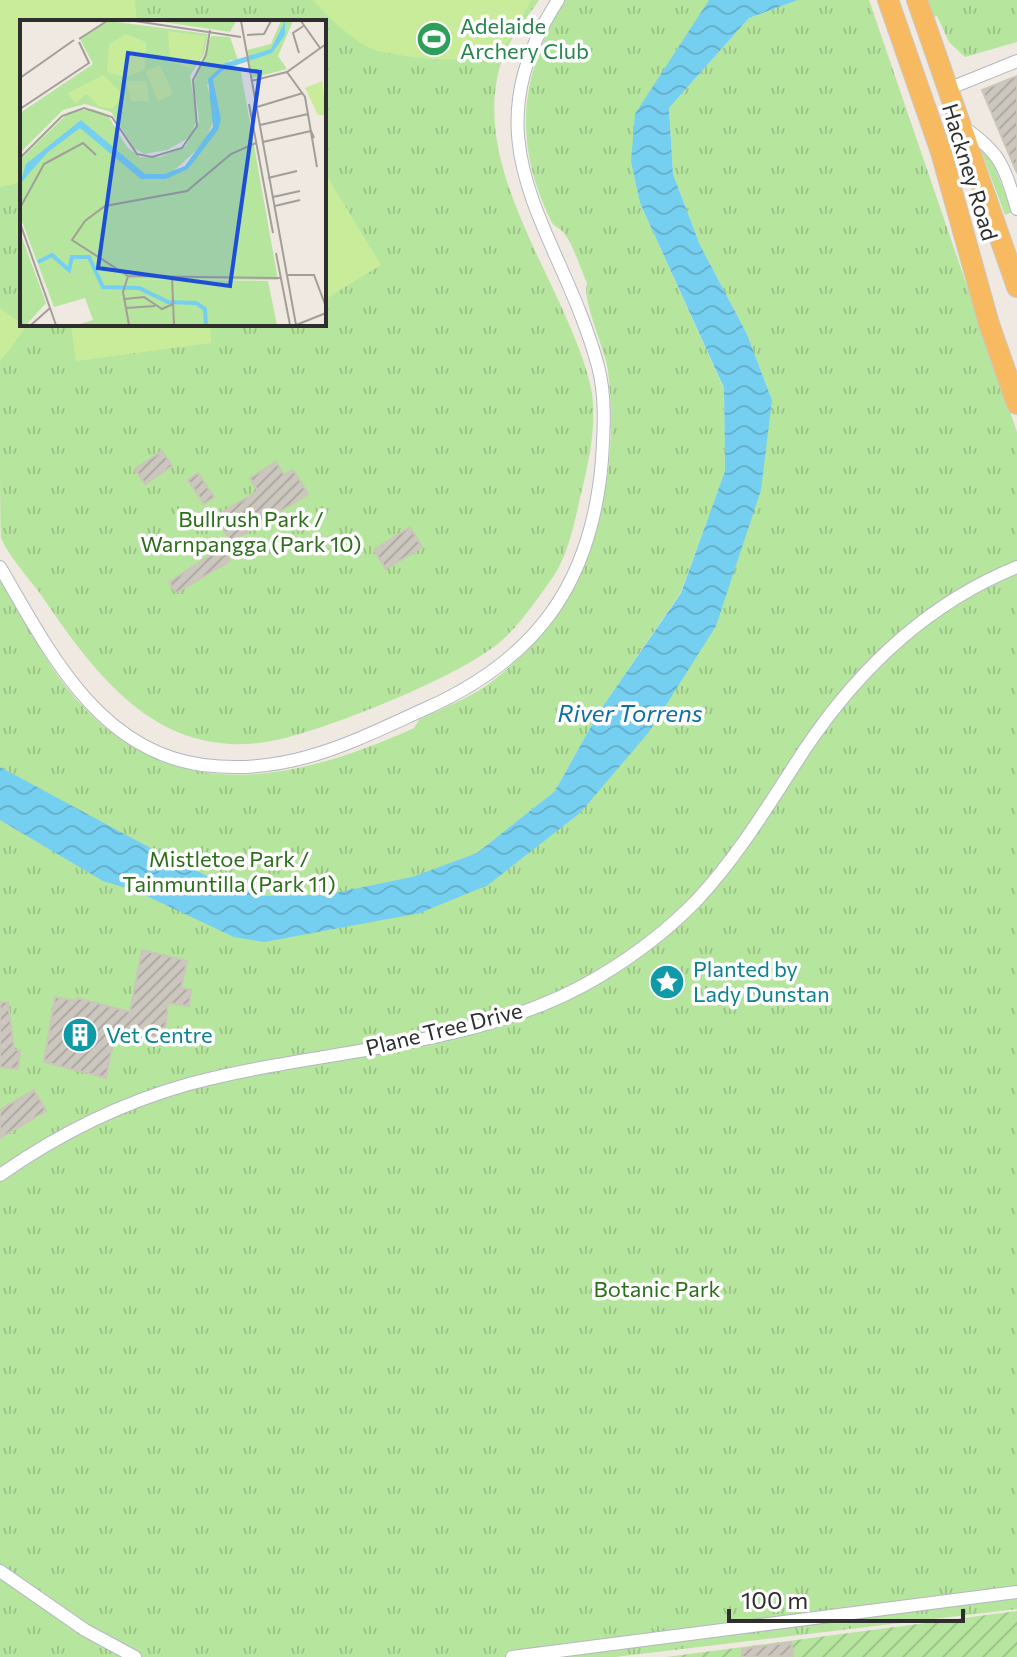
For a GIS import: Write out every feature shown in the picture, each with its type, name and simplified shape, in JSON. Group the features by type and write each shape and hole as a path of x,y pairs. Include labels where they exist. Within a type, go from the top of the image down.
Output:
{"highway":[{"name":"Hackney Road","path":"888,0 1009,356 1017,404"},
{"name":"Hackney Road","path":"917,0 1017,287"},
{"path":"941,152 948,89"}],"street":[{"path":"0,567 60,667 92,707 146,745 175,759 201,764 261,768 318,755 446,700 483,681 511,659 554,612 580,562 593,522 604,441 599,370 584,320 538,217 520,162 517,135 521,89 534,41 558,0"},
{"path":"948,89 1017,61"},
{"name":"Hackney Road","path":"961,125 990,146 1002,163 1017,209"},
{"name":"Plane Tree Drive","path":"0,1175 82,1126 188,1085 396,1045 508,1016 596,979 646,947 697,900 746,839 838,703 884,652 955,597 1017,567"},
{"path":"0,1571 85,1630 135,1657"},
{"path":"512,1657 1017,1592"}],"green space":[{"name":"Bullrush Park / Warnpangga (Park 10)","path":"0,0 539,0 504,54 495,96 497,139 507,181 523,224 579,348 591,388 593,429 575,519 563,559 528,611 500,642 430,683 369,710 289,737 247,744 209,741 175,731 144,713 91,663 5,546 1,538"},
{"path":"0,0 135,0 137,20 20,20 20,182 0,187"},
{"name":"Adelaide Archery Club","path":"313,0 531,0 503,47 486,56 455,59 420,58 375,50 342,29"},
{"name":"Botanic Park","path":"565,0 709,0 631,162 640,203 724,389 725,471 681,592 599,712 555,791 477,853 412,878 420,912 580,813 772,400 747,334 700,245 673,174 669,108 749,18 798,0 869,0 1017,432 1017,1609 615,1657 0,1657 0,579 42,652 71,693 109,730 149,755 191,770 234,775 278,772 369,747 414,728 419,720 482,688 524,653 552,620 574,583 591,544 603,503 609,460 611,416 608,371 588,302 587,283 571,244 551,221 539,192 526,135 526,108 538,54"},
{"path":"917,0 1017,0 1017,42 965,57 949,42 937,16 924,20"},
{"path":"979,145 993,162 1012,212 1005,215"},
{"path":"326,174 381,265 326,299"},
{"path":"0,308 20,323 20,326 26,327 0,362"},
{"path":"71,326 210,326 211,343 76,361"},
{"path":"1017,1611 1017,1657 666,1657"}],"water":[{"name":"River Torrens","path":"709,0 798,0 749,18 669,108 673,174 700,245 747,334 772,400 761,490 716,626 649,732 580,813 488,885 420,913 264,942 234,937 136,891 103,881 0,820 0,767 217,881 260,896 325,895 412,877 477,853 555,791 599,712 681,593 725,471 724,388 640,203 631,162 635,114"}],"building":[{"path":"1017,76 1017,173 982,90"},
{"path":"162,451 172,466 145,484 135,469"},
{"path":"276,462 284,475 293,470 308,494 231,542 216,516 258,491 250,478"},
{"path":"198,473 214,497 204,504 188,480"},
{"path":"410,527 422,547 386,569 374,550"},
{"path":"222,548 230,561 176,593 169,582"},
{"path":"142,950 187,961 181,988 191,990 189,1006 168,1003 164,1037 115,1032 106,1078 44,1062 55,997 76,1001 77,998 130,1012"},
{"path":"0,1002 8,1002 14,1050 20,1050 18,1069 0,1067"},
{"path":"34,1090 46,1111 0,1138 0,1110"},
{"path":"791,1642 793,1656 742,1657 742,1649"}],"place":[{"name":"Adelaide Archery Club","path":"434,39"},
{"name":"Planted by Lady Dunstan","path":"667,982"},
{"name":"Vet Centre","path":"80,1035"}],"park label":[{"name":"Mistletoe Park / Tainmuntilla (Park 11)","path":"229,872"}]}
